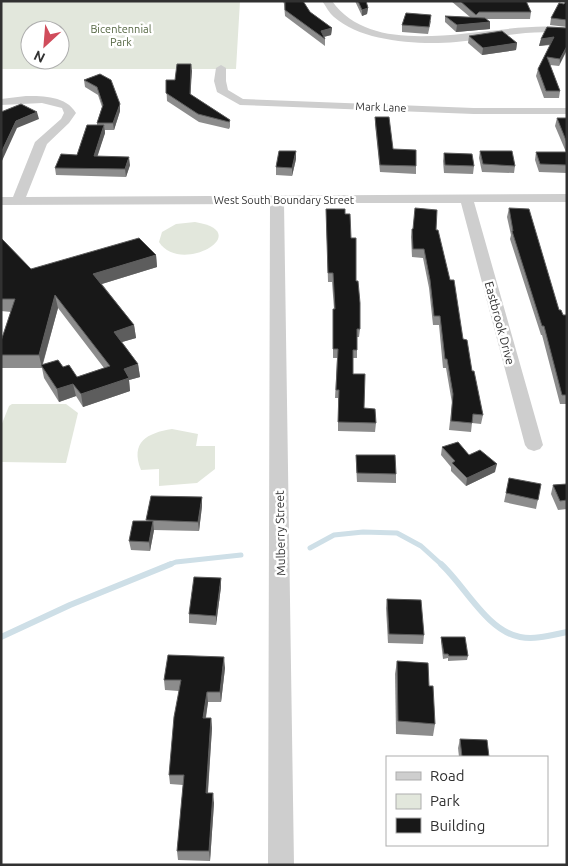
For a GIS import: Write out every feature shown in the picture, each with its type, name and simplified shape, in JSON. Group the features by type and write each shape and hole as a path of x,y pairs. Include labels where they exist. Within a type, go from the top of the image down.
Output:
{"street":[{"path":"326,1 333,13 354,27 401,38 456,39 531,28 567,31"},
{"name":"Mark Lane","path":"221,68 220,81 222,92 240,102 254,104 474,111 567,111"},
{"path":"1,102 53,101 66,106 70,113 65,121 41,142 18,201"},
{"name":"West South Boundary Street","path":"1,201 567,198"},
{"name":"Mulberry Street","path":"277,200 282,865"},
{"name":"Eastbrook Drive","path":"467,200 534,446"}],"green space":[{"name":"Bicentennial Park","path":"1,1 240,1 236,69 70,69 70,20 20,20 20,69 1,69"},
{"path":"195,222 212,227 218,234 216,242 208,248 196,253 182,255 169,251 159,242 162,232 176,224"},
{"path":"12,404 66,404 78,413 66,463 1,462 1,426 9,406"},
{"path":"172,429 198,434 196,446 215,446 215,469 197,483 159,486 159,469 141,470 138,452 143,440 155,433"}],"building":[{"path":"285,1 303,1 310,12 332,28 321,31 325,39 285,10"},
{"path":"358,1 366,1 368,8 362,10"},
{"path":"460,1 526,1 531,12 479,12 476,15"},
{"path":"566,1 567,20 551,18 559,3 564,4"},
{"path":"406,13 431,15 429,27 402,25"},
{"path":"445,16 485,18 490,22 457,25"},
{"path":"547,27 567,28 567,46 560,59 547,57 560,91 546,91 538,69 554,37 541,39"},
{"path":"502,31 517,43 483,48 469,36"},
{"path":"177,64 191,64 190,94 230,120 229,122 198,114 166,93 166,80 175,80"},
{"path":"100,74 111,80 120,104 113,123 97,123 103,105 97,87 84,80"},
{"path":"21,104 37,112 16,121 1,153 1,112"},
{"path":"375,117 389,117 393,149 416,150 416,166 380,165"},
{"path":"557,118 567,118 567,143"},
{"path":"87,125 104,125 94,156 129,157 125,169 55,168 61,154 77,155"},
{"path":"279,151 296,151 292,168 276,167"},
{"path":"480,151 512,151 515,166 483,164"},
{"path":"536,152 567,152 567,165 540,164"},
{"path":"444,153 472,154 474,166 445,165"},
{"path":"415,208 437,210 436,230 438,230 450,280 454,280 463,339 467,340 472,371 474,371 483,415 473,414 472,423 451,421 453,394 447,359 445,359 440,316 434,316 424,249 413,249 412,229"},
{"path":"509,208 529,209 559,310 561,310 563,315 567,315 567,395 562,395 544,326 542,326 512,231"},
{"path":"326,209 345,209 345,214 350,214 351,238 356,238 356,281 358,281 360,303 360,329 357,329 357,350 353,350 353,374 365,374 364,408 375,409 376,423 338,422 339,390 336,390 338,349 333,349 333,309 335,309 333,273 328,273"},
{"path":"1,238 31,269 139,238 156,255 93,274 134,325 114,332 138,364 124,369 129,378 81,394 73,384 57,389 41,365 58,360 63,367 69,365 77,377 110,366 55,295 39,355 1,355 1,341 15,299 1,299"},
{"path":"458,442 469,455 480,450 497,464 467,478 452,463 455,461 442,447"},
{"path":"356,455 395,455 396,474 357,473"},
{"path":"509,478 541,484 538,500 506,493"},
{"path":"567,484 567,500 560,501 553,485"},
{"path":"151,496 202,497 198,522 146,520"},
{"path":"133,521 153,521 149,542 129,541"},
{"path":"194,577 221,578 216,616 189,614"},
{"path":"387,599 421,600 424,635 389,634"},
{"path":"441,637 465,637 468,656 449,656 444,654"},
{"path":"168,655 224,657 220,692 207,692 203,718 211,718 206,793 213,793 209,851 177,851 184,775 169,775 174,717 181,680 164,680"},
{"path":"397,661 428,663 429,686 433,686 435,724 398,721"},
{"path":"460,739 487,740 489,756 462,756"}],"waterway":[{"path":"310,548 334,535 363,532 397,533 421,546 442,565"},
{"path":"168,565 176,562 241,555"},
{"path":"1,637 70,605 171,564"},
{"path":"442,565 487,617 508,633 532,638 567,632"}]}
